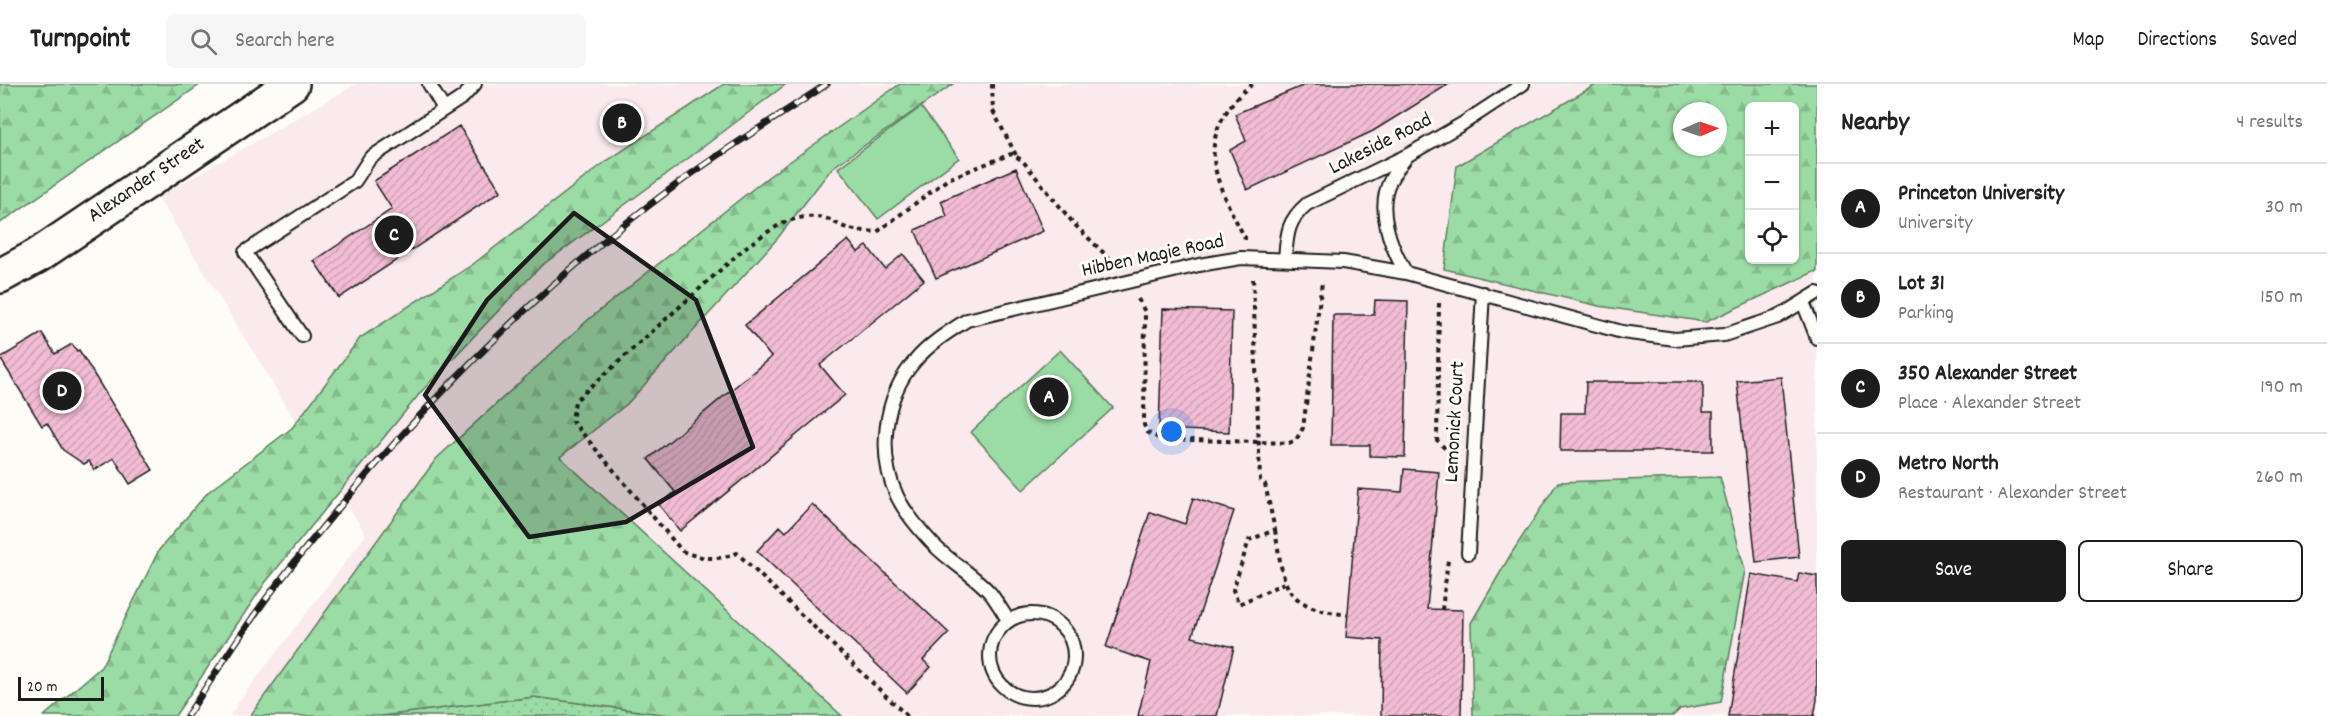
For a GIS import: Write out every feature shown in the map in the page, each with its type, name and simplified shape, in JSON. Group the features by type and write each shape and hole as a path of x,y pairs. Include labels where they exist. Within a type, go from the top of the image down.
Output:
{"main road":[{"name":"Alexander Street","path":"0,276 37,256 292,84"}],"lane":[{"path":"429,84 444,109"},
{"path":"302,336 245,252 355,181 370,158 463,97 475,84"},
{"name":"Lakeside Road","path":"1285,259 1287,232 1296,214 1307,204 1408,155 1462,124 1523,84"},
{"path":"1406,273 1390,240 1384,207 1389,180 1408,155"},
{"name":"Hibben Magie Road","path":"1008,620 990,593 934,546 914,522 897,495 888,465 886,429 896,391 913,363 936,339 967,320 1199,265 1252,258 1343,262 1406,273 1622,332 1675,339 1724,335 1778,317 1817,293"},
{"name":"Lemonick Court","path":"1468,553 1483,293"},
{"path":"1803,302 1817,338"},
{"path":"1021,615 1042,615 1060,624 1068,635 1073,654 1070,675 1062,686 1050,694 1037,698 1023,697 1010,692 999,682 992,670 989,656 995,636 1008,620 1021,615"}],"path":[{"path":"992,84 993,111 1016,155 1074,224 1117,266 1145,312 1144,425 1147,432 1161,439 1259,442 1296,440 1304,428 1322,278"},
{"path":"1253,84 1234,101 1224,115 1215,132 1212,153 1217,176 1228,202 1245,238 1252,238 1260,480 1265,484 1284,583 1295,599 1320,610 1347,615"},
{"path":"906,716 737,553 723,559 699,558 682,551 572,421 574,401 746,247 776,226 797,218 814,216 831,220 846,228 877,232 958,173 1011,154 1016,155"},
{"path":"1253,278 1264,278"},
{"path":"1440,297 1437,440 1460,464"},
{"path":"1275,530 1249,540 1233,590 1239,604 1284,583"},
{"path":"1442,610 1449,554"}],"highlighted area":[{"path":"574,213 696,300 753,447 626,522 529,537 425,395 487,300"}],"shaded area":[{"path":"357,84 1817,84 1817,716 230,716 366,535 158,197"}],"green space":[{"path":"0,84 201,84 0,223"},
{"path":"724,84 786,84 541,266 421,392 265,583 175,716 44,716 101,667 159,550 208,492 292,428 360,338 472,265 605,162"},
{"path":"900,84 953,84 832,168 777,239 627,404 560,457 842,716 677,716 534,697 381,716 250,716 436,459 589,319 768,177"},
{"path":"1597,84 1817,84 1817,273 1816,271 1706,322 1599,306 1444,269 1457,166"},
{"path":"921,107 959,158 878,219 838,168"},
{"path":"1060,350 1113,408 1023,490 971,432"},
{"path":"1720,477 1745,570 1721,702 1680,709 1673,716 1473,716 1471,623 1511,554 1558,482"},
{"path":"534,697 677,716 381,716"}],"building":[{"path":"1307,84 1449,84 1373,131 1247,190 1230,150 1246,141 1235,114"},
{"path":"459,126 501,191 339,298 314,261 392,209 374,181"},
{"path":"1016,168 1043,231 936,278 915,230 947,216 941,201"},
{"path":"848,240 858,252 867,246 885,269 903,254 924,280 820,365 845,395 680,531 659,505 675,492 648,459 771,357 745,325"},
{"path":"1375,300 1408,301 1405,457 1370,456 1370,445 1331,445 1333,315 1374,315"},
{"path":"1163,309 1232,311 1229,432 1159,429"},
{"path":"42,333 55,354 72,344 77,351 79,350 153,470 130,484 114,458 94,470 89,461 84,464 63,450 47,423 42,426 0,358"},
{"path":"1781,377 1799,557 1756,562 1737,381"},
{"path":"1586,382 1703,382 1703,412 1713,412 1713,451 1560,451 1561,413 1585,413"},
{"path":"1404,469 1439,472 1427,609 1463,610 1461,716 1381,716 1382,640 1346,637 1358,489 1402,492"},
{"path":"1193,498 1234,511 1192,637 1234,647 1217,716 1138,716 1151,662 1106,647 1150,512 1185,524"},
{"path":"812,504 949,633 923,660 931,667 907,693 757,551 780,526 786,532"},
{"path":"1799,573 1817,576 1817,700 1814,716 1728,716 1751,574 1797,582"}],"railway":[{"path":"187,716 258,610 313,539 359,484 456,378 561,278 615,232 691,174 827,84"}],"place":[{"name":"Lot 31","path":"622,123"},
{"name":"350 Alexander Street","path":"394,235"},
{"name":"Metro North","path":"62,391"},
{"name":"Princeton University","path":"1049,397"}]}
